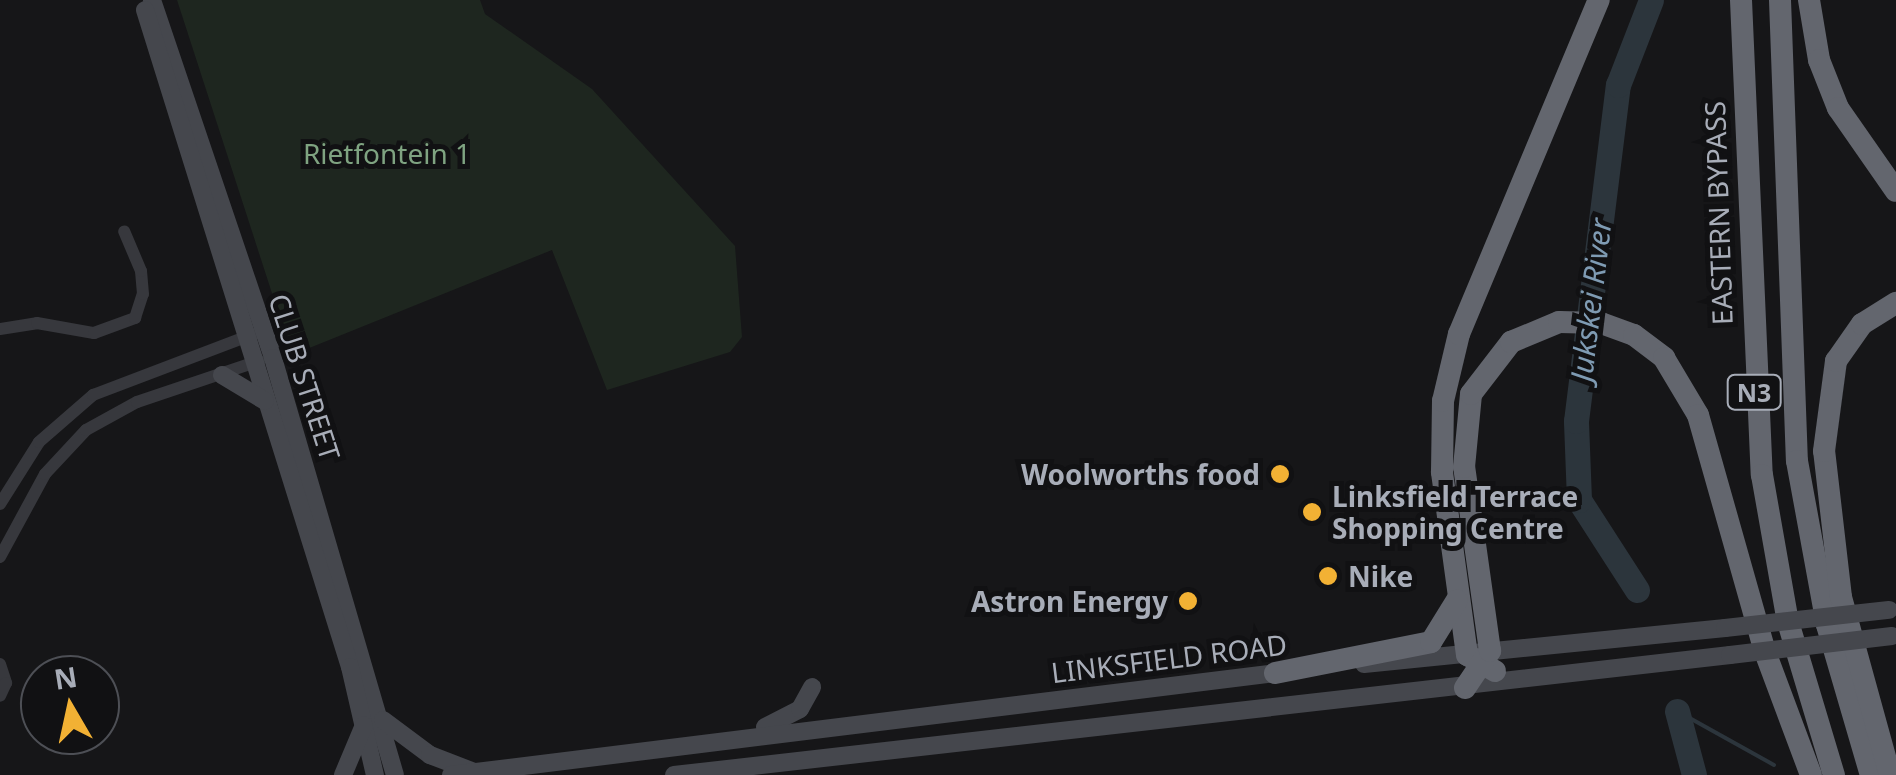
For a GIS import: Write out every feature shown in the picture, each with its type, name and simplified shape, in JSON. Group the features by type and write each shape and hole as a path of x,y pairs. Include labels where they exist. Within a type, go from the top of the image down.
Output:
{"highway":[{"path":"1485,661 1458,600 1442,472 1447,378 1459,334 1599,0"},
{"name":"EASTERN BYPASS","path":"1742,0 1762,475 1781,594 1834,775"},
{"name":"N3","path":"1780,0 1797,462 1827,625 1871,775"},
{"path":"1809,0 1820,60 1838,108 1896,192"},
{"path":"1890,775 1840,597 1824,452 1836,361 1862,324 1896,303"},
{"path":"1465,688 1485,661 1464,467 1466,414 1480,375 1499,352 1559,322 1601,323 1634,335 1664,358 1693,404 1764,652 1812,775"},
{"path":"1275,673 1431,642 1458,600"}],"main road":[{"name":"CLUB STREET","path":"148,0 253,334 254,363 373,721 395,775"},
{"name":"CLUB STREET","path":"253,334 273,358 373,721 375,775"},
{"path":"222,375 256,391 268,406"},
{"name":"LINKSFIELD ROAD","path":"450,775 746,735 1275,673 1485,661 1893,610"},
{"path":"674,775 1465,688 1894,636"},
{"path":"1485,661 1639,656 1680,660"},
{"path":"746,735 800,709 812,688"},
{"path":"343,775 373,721 430,755 473,771"}],"street":[{"path":"0,330 37,323 94,332 135,318 143,294 141,271 124,231"},
{"path":"0,504 39,442 93,395 253,334"},
{"path":"0,557 28,500 73,440 136,402 273,358"},
{"path":"0,664 6,683 0,696"}],"green space":[{"name":"Rietfontein 1","path":"177,0 480,0 485,14 592,89 735,246 742,337 730,352 607,390 552,250 292,355"}],"waterway":[{"name":"Jukskei River","path":"1637,590 1579,500 1576,421 1618,85 1651,0"},
{"path":"1677,711 1774,765"},
{"name":"Jukskei River","path":"1677,711 1694,775"}],"place":[{"name":"Woolworths food","path":"1280,474"},
{"name":"Linksfield Terrace Shopping Centre","path":"1312,512"},
{"name":"Nike","path":"1328,576"},
{"name":"Astron Energy","path":"1188,601"}]}
